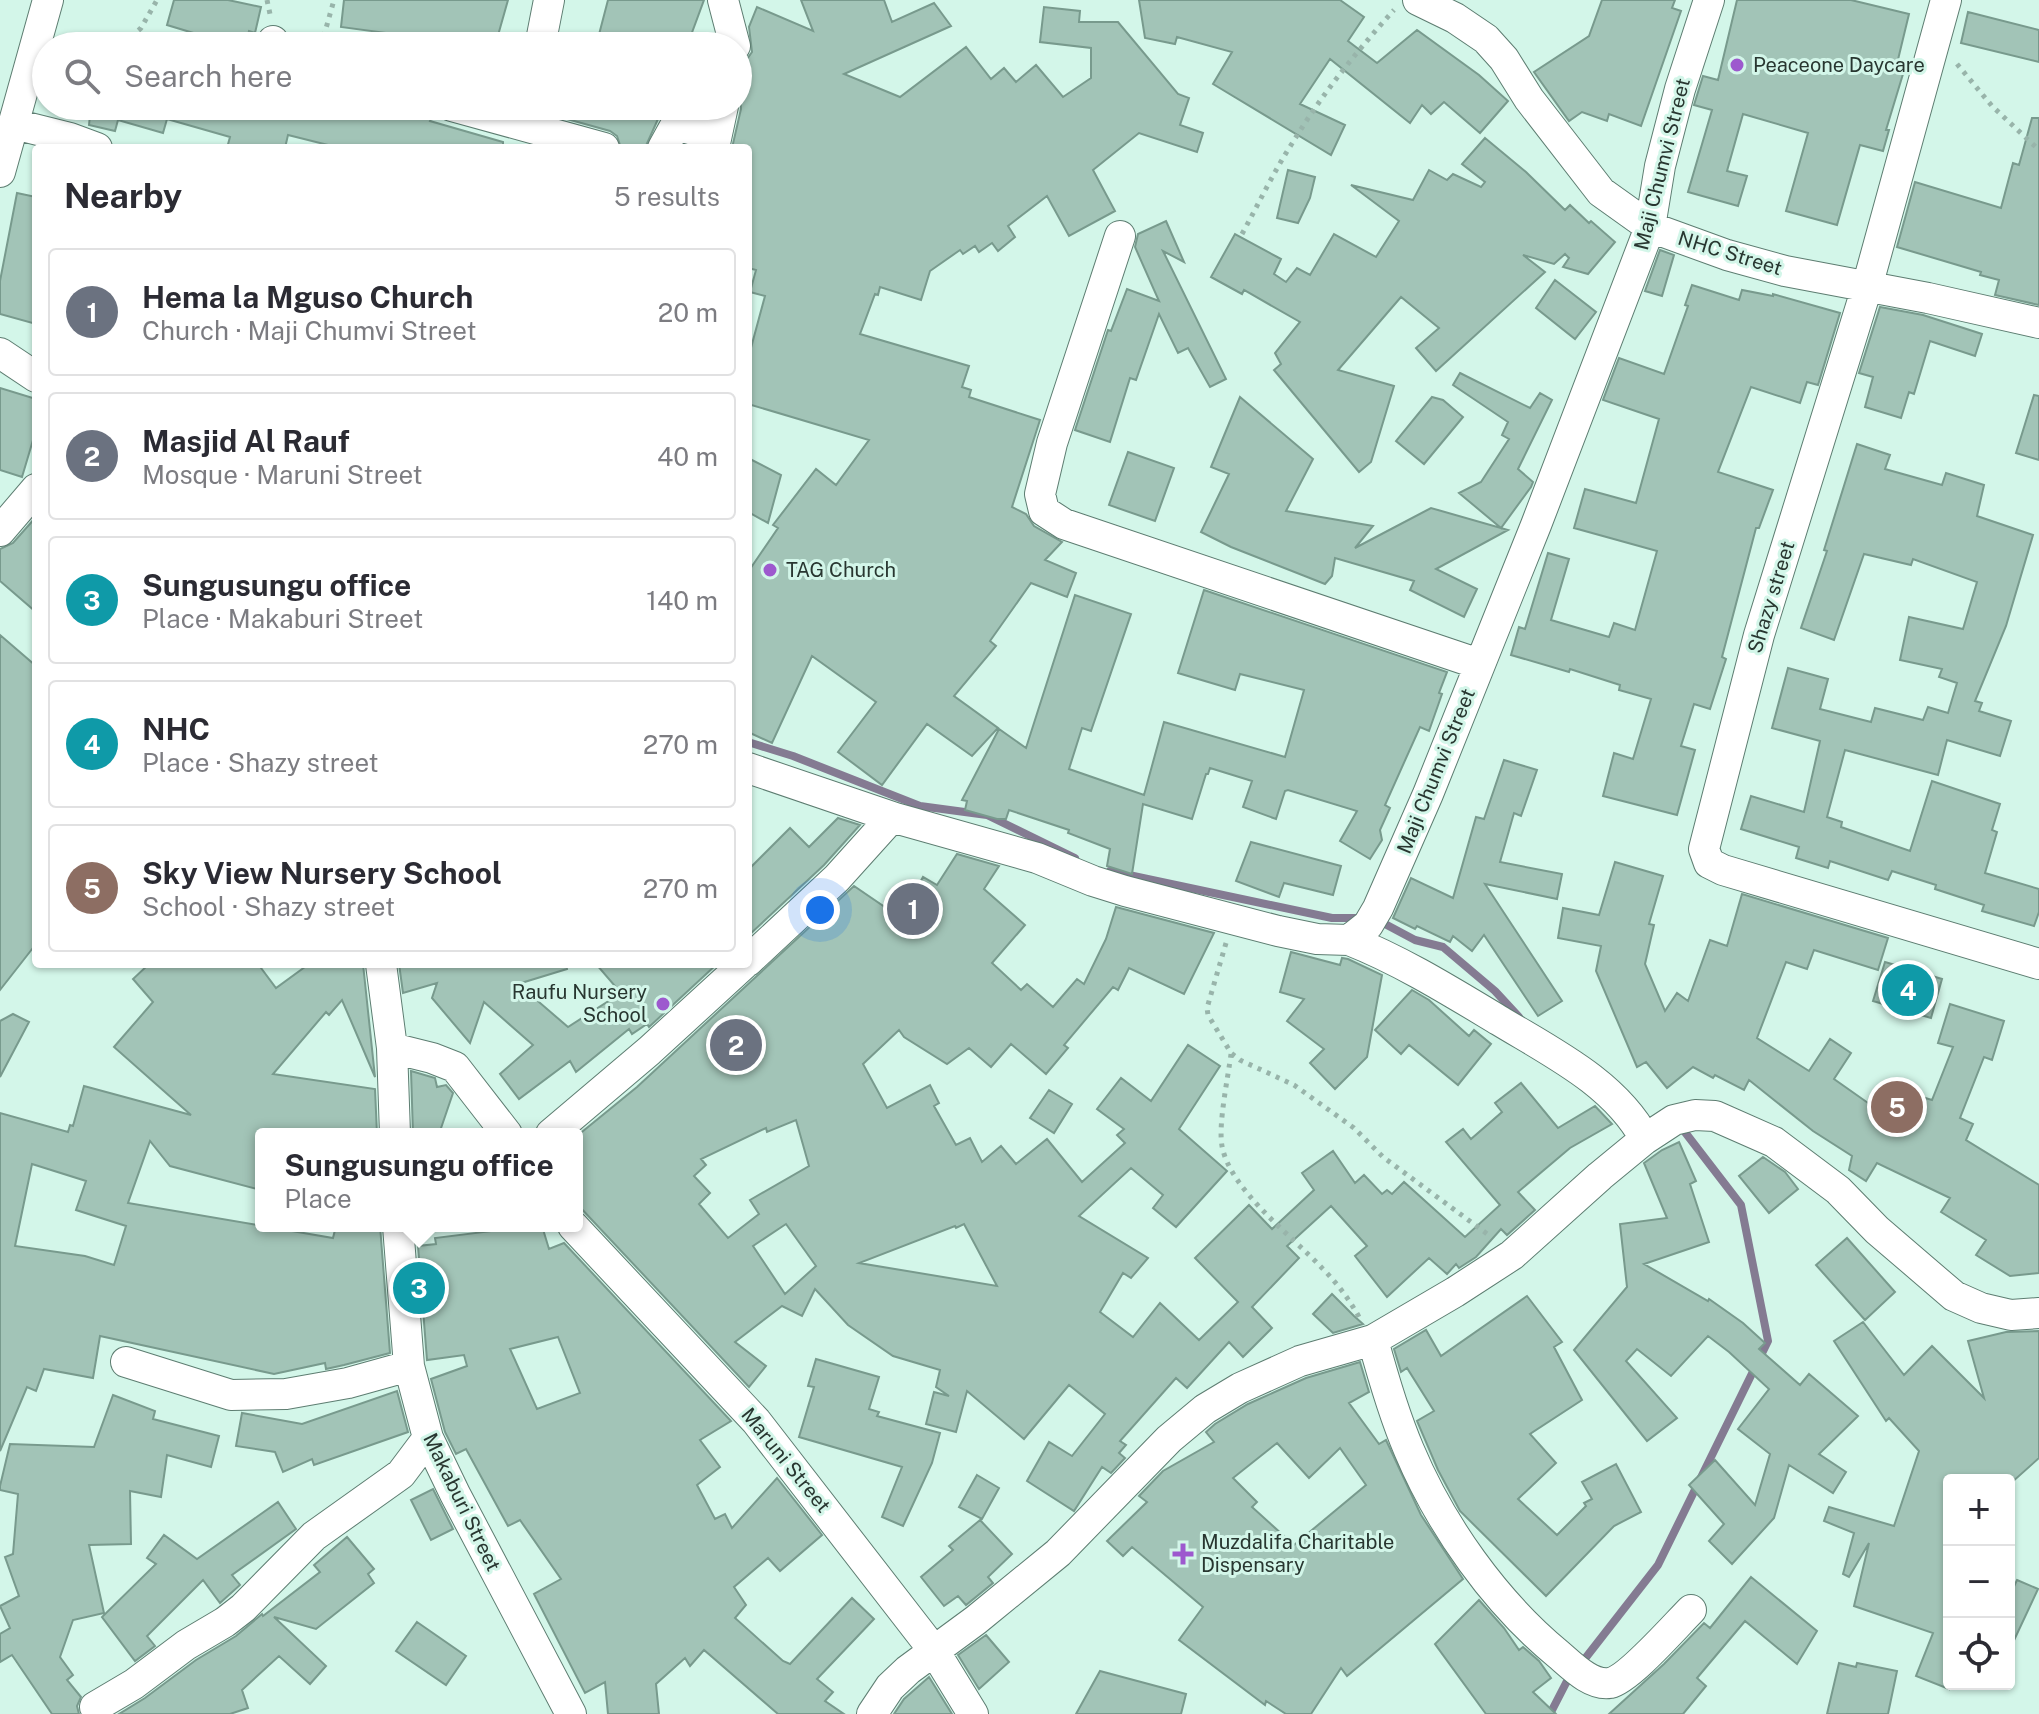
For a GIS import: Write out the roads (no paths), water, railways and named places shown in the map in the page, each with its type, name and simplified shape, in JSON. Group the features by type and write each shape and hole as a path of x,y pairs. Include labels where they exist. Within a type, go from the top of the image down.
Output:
{"street":[{"path":"39,32 48,0"},
{"path":"543,32 549,0"},
{"path":"723,0 731,32"},
{"name":"NHC Street","path":"1418,0 1455,18 1486,39 1601,192 1650,227 1727,255 1785,271 2039,323"},
{"name":"Maji Chumvi Street","path":"1349,940 1368,925 1378,908 1428,794 1536,525 1650,227 1660,166 1676,104 1709,0"},
{"name":"Shazy street","path":"1946,0 1867,287 1759,635 1704,849 1706,858 1714,867 2039,964"},
{"path":"0,172 32,58"},
{"path":"504,120 590,144"},
{"path":"665,144 670,131 678,127 715,142 720,120"},
{"path":"14,124 86,144"},
{"path":"1120,236 1052,443 1040,494 1044,511 1064,524 1479,664"},
{"path":"0,353 32,374"},
{"path":"0,531 32,494"},
{"path":"752,769 892,817 1037,858 1125,891 1317,939 1349,940 1411,967 1574,1067 1616,1100 1635,1120 1645,1139"},
{"path":"752,956 837,878 892,817"},
{"path":"382,968 392,1048 395,1128"},
{"path":"558,1128 649,1051 739,968"},
{"path":"392,1048 455,1067 502,1128"},
{"path":"872,1714 899,1679 1058,1553 1169,1439 1205,1409 1240,1388 1300,1361 1373,1340 1512,1255 1645,1139 1674,1120 1695,1115 1715,1116 1774,1142 1838,1190 1877,1230 1954,1296 1981,1308 2011,1315 2039,1313"},
{"name":"Makaburi Street","path":"398,1232 409,1366 428,1438 571,1714"},
{"name":"Maruni Street","path":"579,1232 756,1421 935,1652 973,1714"},
{"path":"1373,1340 1408,1449 1429,1491 1489,1583 1542,1640 1590,1678 1600,1683 1614,1682 1641,1661 1691,1610"},
{"path":"126,1362 231,1395 286,1394 348,1383 409,1366"},
{"path":"95,1707 134,1684 243,1608 314,1536 401,1474 428,1438"}],"waterway":[{"path":"752,743 920,806 987,815 1075,858"},
{"path":"1110,871 1332,918 1363,918"},
{"path":"1377,924 1385,924 1415,940 1443,947 1495,991 1519,1017"},
{"path":"1550,1714 1566,1683 1658,1565 1768,1341 1741,1205 1681,1127"}],"place":[{"name":"Peaceone Daycare","path":"1737,65"},
{"name":"TAG Church","path":"770,570"},
{"name":"Hema la Mguso Church","path":"913,909"},
{"name":"NHC","path":"1908,990"},
{"name":"Raufu Nursery School","path":"663,1004"},
{"name":"Masjid Al Rauf","path":"736,1045"},
{"name":"Sky View Nursery School","path":"1897,1107"},
{"name":"Sungusungu office","path":"419,1288"},
{"name":"Muzdalifa Charitable Dispensary","path":"1183,1554"}]}
